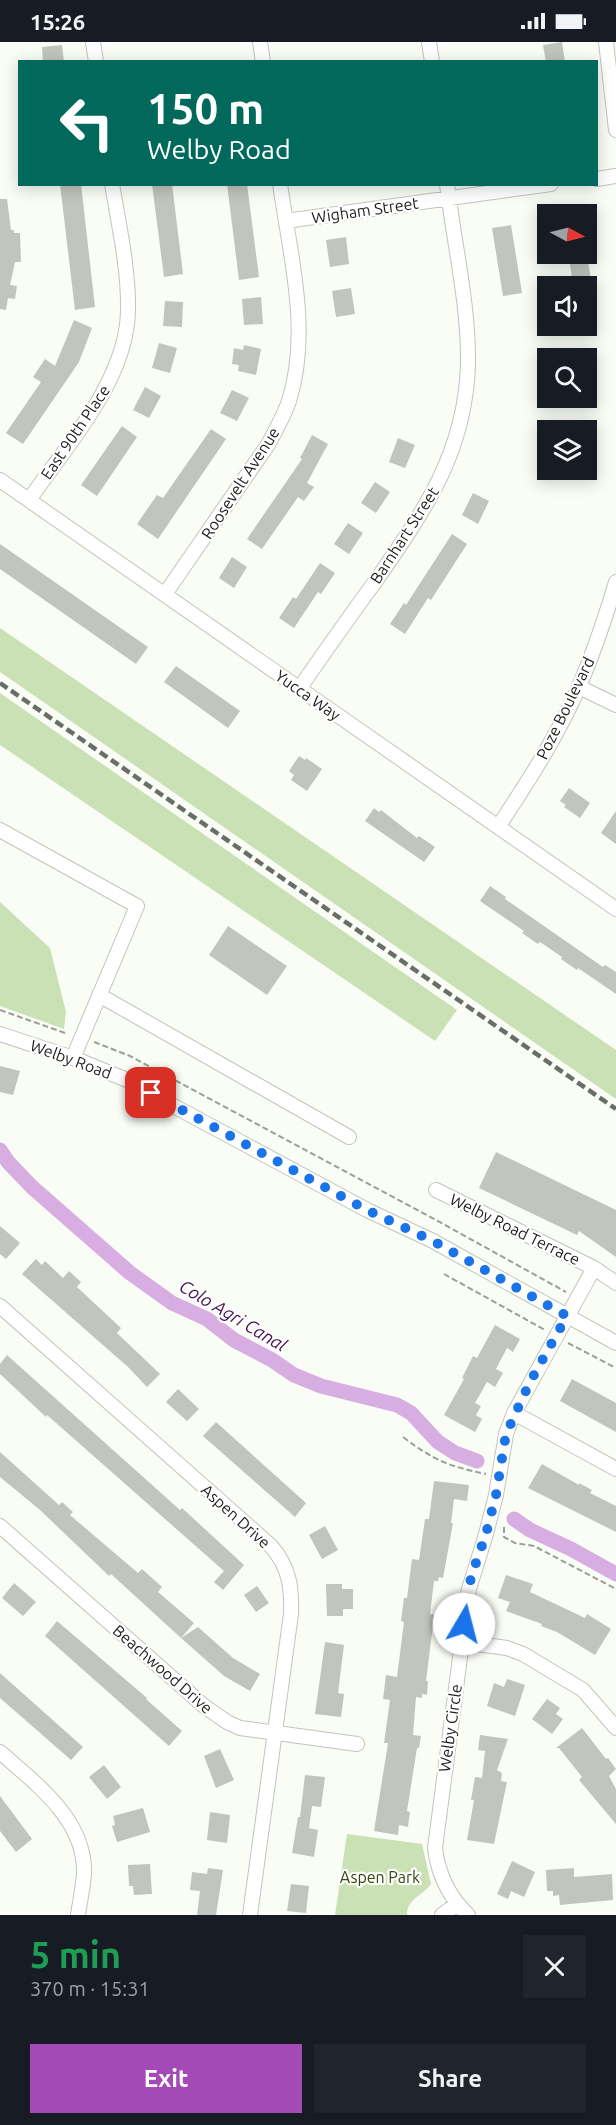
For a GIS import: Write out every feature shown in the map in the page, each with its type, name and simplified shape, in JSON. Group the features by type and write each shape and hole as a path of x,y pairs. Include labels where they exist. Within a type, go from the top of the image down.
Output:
{"street":[{"path":"93,42 96,60"},
{"path":"260,42 263,60"},
{"path":"429,42 432,60"},
{"path":"606,42 616,130"},
{"path":"598,178 616,176"},
{"name":"East 90th Place","path":"29,500 99,401 121,357 126,338 128,296 112,186"},
{"name":"Roosevelt Avenue","path":"165,594 269,443 289,402 299,350 299,332 280,186"},
{"name":"Wigham Street","path":"286,222 447,191 521,186"},
{"name":"Barnhart Street","path":"299,689 409,532 435,490 453,449 465,397 468,345 447,191"},
{"name":"Yucca Way","path":"0,480 616,909"},
{"name":"Poze Boulevard","path":"498,827 538,766 579,687 616,582"},
{"path":"579,687 616,705"},
{"path":"0,830 137,906 73,1058"},
{"path":"99,995 349,1137"},
{"name":"Welby Road","path":"0,1034 73,1058 132,1082 367,1210 433,1241 616,1343"},
{"name":"Welby Road Terrace","path":"436,1190 594,1268 616,1283"},
{"name":"Welby Road Terrace","path":"567,1316 594,1268"},
{"name":"Aspen Drive","path":"0,1306 271,1546 288,1572 292,1592 250,1915"},
{"name":"Welby Circle","path":"468,1915 457,1904 441,1874 435,1848 471,1577 486,1534 496,1495 506,1434 530,1382 567,1316"},
{"path":"514,1413 616,1469"},
{"name":"Beachwood Drive","path":"0,1526 217,1716 240,1728 357,1744"},
{"path":"461,1642 507,1648 523,1654 584,1690 616,1728"},
{"path":"0,1752 42,1790 73,1828 81,1850 84,1873 78,1915"},
{"path":"442,1915 457,1904"}],"path":[{"path":"0,1010 130,1056 577,1298"},
{"path":"444,1274 539,1327"},
{"path":"572,1346 616,1368"},
{"path":"403,1437 428,1455 453,1467 486,1474"},
{"path":"505,1520 504,1537 508,1541 534,1546 616,1589"}],"green space":[{"path":"0,628 616,1050 616,1099 0,672"},
{"path":"0,693 457,1010 435,1041 0,745"},
{"path":"0,902 50,948 66,1012 64,1029 0,1006"},
{"name":"Aspen Park","path":"347,1834 422,1844 431,1884 412,1901 407,1915 335,1915"}],"building":[{"path":"562,42 565,60 546,60 543,45"},
{"path":"62,45 64,60 43,60 42,47"},
{"path":"60,186 81,186 95,307 75,310"},
{"path":"152,186 172,186 183,274 164,277"},
{"path":"227,186 247,186 259,277 239,280"},
{"path":"0,199 7,199 11,230 14,230 14,233 20,233 21,262 15,262 10,285 17,286 15,299 8,298 6,310 0,309"},
{"path":"511,225 522,293 503,296 492,228"},
{"path":"346,237 349,264 330,267 326,240"},
{"path":"570,264 588,264 590,276 572,276"},
{"path":"351,288 355,314 336,317 332,291"},
{"path":"261,297 263,324 244,325 242,299"},
{"path":"165,301 183,302 182,327 163,326"},
{"path":"74,320 92,328 79,362 23,444 6,433 41,382 33,377 45,359 55,366"},
{"path":"159,343 177,348 170,373 152,368"},
{"path":"244,345 261,349 256,375 238,371 239,365 232,364 234,348 243,350"},
{"path":"145,387 161,396 149,418 133,410"},
{"path":"232,390 249,398 237,421 220,413"},
{"path":"122,426 137,437 97,496 81,485"},
{"path":"211,429 226,439 158,539 137,524 157,495 163,498"},
{"path":"312,435 328,444 307,483 314,487 304,501 298,497 262,549 247,539 302,459 300,458"},
{"path":"398,438 415,445 405,468 389,462"},
{"path":"375,482 390,492 376,513 361,503"},
{"path":"473,493 489,501 478,524 462,515"},
{"path":"348,523 363,533 349,554 334,544"},
{"path":"452,534 467,544 431,600 428,598 405,634 390,624 404,603 406,605"},
{"path":"0,544 148,647 136,664 0,569"},
{"path":"232,557 247,567 234,588 219,578"},
{"path":"320,563 335,573 321,594 318,592 294,628 279,618 293,597 296,599"},
{"path":"176,666 240,711 228,728 164,682"},
{"path":"299,756 322,769 307,791 291,780 294,775 289,771"},
{"path":"569,788 590,803 580,818 564,807 566,805 560,801"},
{"path":"374,808 379,812 381,810 417,838 419,836 435,847 424,862 365,821"},
{"path":"616,811 616,844 601,833"},
{"path":"490,886 506,897 505,899 603,967 605,965 616,972 616,994 578,968 577,970 540,942 538,944 522,933 524,931 480,901"},
{"path":"228,926 287,966 267,995 209,955"},
{"path":"0,1066 20,1071 13,1095 0,1092"},
{"path":"496,1152 616,1210 616,1257 579,1231 577,1235 479,1188"},
{"path":"0,1226 20,1243 6,1259 0,1254"},
{"path":"36,1259 42,1265 45,1261 63,1278 69,1271 81,1282 77,1287 121,1328 117,1333 160,1374 147,1387 128,1367 22,1274"},
{"path":"495,1325 520,1339 513,1352 507,1348 496,1369 503,1373 495,1387 487,1382 475,1403 481,1406 476,1415 482,1419 475,1432 444,1415 464,1379 462,1378 473,1356 477,1358"},
{"path":"7,1355 244,1565 223,1590 214,1582 224,1571 47,1415 46,1417 0,1374 0,1364"},
{"path":"572,1379 616,1403 616,1432 560,1401"},
{"path":"178,1389 199,1409 187,1421 166,1402"},
{"path":"216,1422 306,1503 295,1517 203,1436"},
{"path":"0,1452 59,1505 62,1502 73,1512 70,1515 138,1573 142,1569 162,1587 158,1592 194,1623 181,1638 111,1574 109,1576 40,1510 0,1477"},
{"path":"542,1464 592,1490 590,1493 616,1506 616,1532 528,1488"},
{"path":"434,1481 469,1485 467,1501 454,1499 451,1523 453,1523 443,1578 439,1577 438,1581 434,1581 430,1614 437,1615 436,1626 433,1625 426,1681 428,1681 427,1695 422,1694 422,1698 416,1697 413,1735 421,1736 407,1811 410,1812 408,1827 399,1825 398,1835 374,1831 388,1743 384,1743 390,1700 383,1699 386,1675 397,1677 404,1622 401,1621 404,1598 407,1598 412,1559 419,1560 425,1519 429,1519"},
{"path":"325,1526 338,1550 322,1559 309,1535"},
{"path":"506,1575 533,1584 530,1592 585,1618 587,1614 611,1629 595,1655 557,1632 541,1626 542,1624 506,1611 510,1602 498,1598"},
{"path":"14,1583 36,1602 23,1616 2,1598"},
{"path":"326,1584 342,1584 342,1589 353,1589 353,1609 343,1609 343,1616 327,1616"},
{"path":"257,1586 269,1603 256,1612 244,1595"},
{"path":"57,1621 182,1731 169,1746 45,1636"},
{"path":"198,1627 233,1658 260,1674 250,1691 224,1676 181,1638"},
{"path":"325,1642 344,1645 338,1693 344,1694 341,1717 315,1714"},
{"path":"0,1673 83,1747 71,1760 0,1698"},
{"path":"507,1679 525,1685 515,1716 487,1706 494,1683 504,1687"},
{"path":"547,1699 560,1708 556,1714 563,1719 552,1734 532,1719"},
{"path":"582,1728 616,1769 609,1776 616,1789 616,1824 579,1780 582,1777 559,1748 556,1748"},
{"path":"480,1735 508,1739 497,1770 502,1773 501,1781 507,1782 494,1844 467,1840 474,1800 471,1800 475,1777 482,1778 485,1751 478,1750"},
{"path":"220,1749 234,1780 216,1788 204,1756"},
{"path":"104,1765 121,1787 107,1799 89,1777"},
{"path":"305,1775 325,1777 321,1807 312,1806 309,1828 318,1830 314,1857 292,1853 298,1817 300,1817"},
{"path":"0,1796 32,1839 16,1852 0,1831"},
{"path":"143,1808 150,1832 117,1842 112,1826 115,1825 113,1816"},
{"path":"210,1812 230,1815 227,1843 207,1840"},
{"path":"512,1861 535,1872 524,1897 511,1891 508,1899 497,1894"},
{"path":"150,1864 152,1894 134,1895 133,1886 129,1886 128,1865"},
{"path":"208,1868 223,1870 216,1915 197,1915 200,1891 190,1890 192,1872 207,1874"},
{"path":"574,1868 574,1877 612,1874 613,1900 560,1905 559,1895 553,1896 553,1891 547,1891 546,1870"},
{"path":"291,1884 309,1886 306,1913 287,1911"}],"waterway":[{"name":"Colo Agri Canal","path":"0,1150 32,1187 130,1273 172,1303 207,1319 234,1340 272,1360 294,1375 321,1386 397,1405 411,1413 438,1442 455,1453 477,1461"},
{"name":"Colo Agri Canal","path":"514,1519 530,1530 616,1574"}],"railway":[{"path":"0,683 616,1109"}],"route":[{"path":"151,1093 367,1210 433,1241 567,1316 530,1382 506,1434 496,1495 486,1534 471,1577 464,1624"}]}
